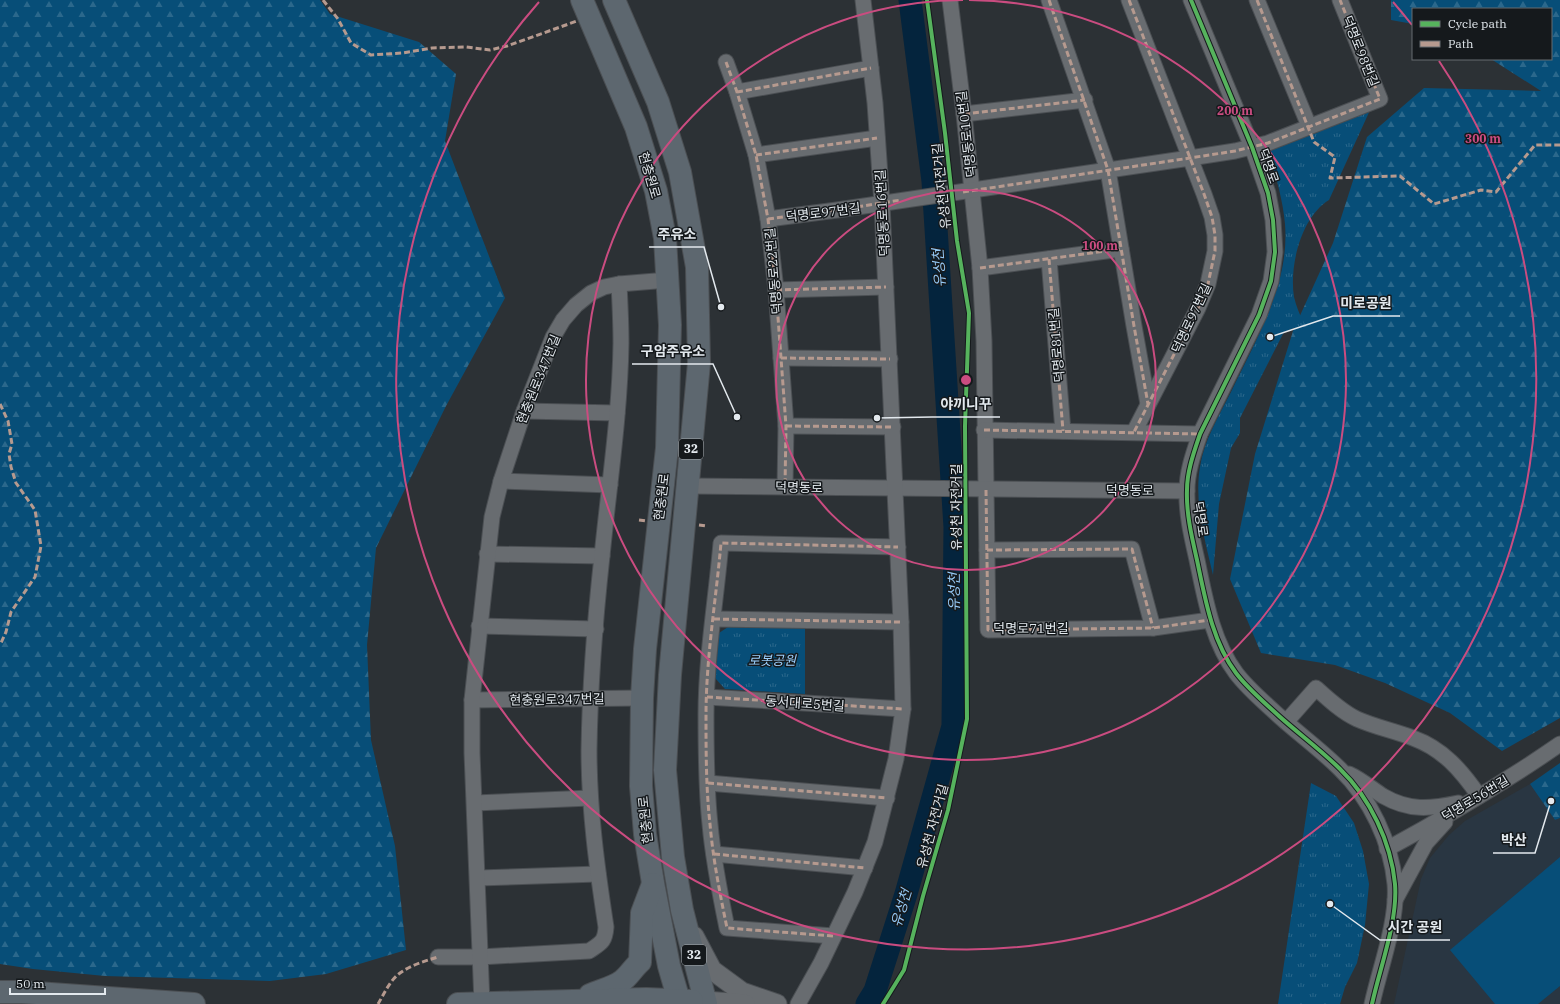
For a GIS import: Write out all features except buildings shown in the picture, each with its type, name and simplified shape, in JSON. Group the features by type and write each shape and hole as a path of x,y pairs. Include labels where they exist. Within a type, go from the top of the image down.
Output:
{"main road":[{"name":"현충원로","path":"582,0 638,134 657,199 665,238 670,325 667,448 645,649 642,698 641,786 653,883 669,966 679,1002"},
{"name":"현충원로","path":"614,0 661,109 680,172 697,267 699,363 670,675 666,770 673,857 682,910 706,1003"},
{"path":"575,1000 610,988 623,980 640,962 642,913 653,883"},
{"path":"0,988 22,992"},
{"path":"0,992 22,992 194,1004"},
{"path":"458,1004 646,999 706,1003"}],"street":[{"name":"덕명동로16번길","path":"863,0 882,204 893,427 902,488"},
{"name":"덕명동로10번길","path":"950,0 964,114 968,191 980,268 984,341 984,430 982,489"},
{"path":"1049,0 1085,100 1108,170 1148,404"},
{"name":"덕명로97번길","path":"1129,0 1212,217 1215,251 1208,284 1198,308 1134,432"},
{"name":"덕명로","path":"1191,0 1252,147 1268,193 1273,220 1275,252 1271,281 1259,315 1200,434 1189,470 1187,490 1191,531 1210,620 1222,648 1235,672 1253,692 1341,770 1372,810 1382,831 1388,849 1395,882 1395,900 1388,940 1372,1004"},
{"path":"1257,0 1309,126"},
{"name":"덕명로98번길","path":"1252,147 1268,143 1380,99 1340,0"},
{"name":"덕명동로22번길","path":"726,62 737,92 756,155 768,219 776,290 786,426 785,487"},
{"path":"737,92 870,68"},
{"path":"964,114 1085,100"},
{"path":"756,155 877,138"},
{"path":"968,191 1190,158 1252,147"},
{"name":"덕명로97번길","path":"768,219 968,191"},
{"path":"980,268 1122,249"},
{"name":"덕명로81번길","path":"1049,259 1063,431"},
{"name":"현충원로347번길","path":"482,1003 472,700 487,554 492,517 501,481 524,411 553,336 563,320 576,305 591,293 604,287 619,284 668,280"},
{"path":"438,957 480,957 589,951 599,945 606,938 606,927 598,874 590,798 589,750 591,698 602,556 617,413 621,342 619,284"},
{"path":"776,290 886,287"},
{"path":"781,358 890,359"},
{"path":"524,411 617,413"},
{"path":"786,426 893,427"},
{"path":"984,430 1200,434"},
{"path":"501,481 610,485"},
{"name":"덕명동로","path":"688,486 1187,490"},
{"path":"798,1004 821,963 865,868 875,842 896,759 903,709 902,622 898,546 902,488"},
{"name":"덕명로71번길","path":"982,489 987,550 988,630 1153,628 1210,620"},
{"path":"834,936 727,928 714,854 709,810 708,783 707,697 721,543 898,546"},
{"path":"987,550 1132,549 1153,628"},
{"path":"487,554 602,556"},
{"path":"714,619 902,622"},
{"path":"479,626 596,629"},
{"path":"1286,722 1316,688 1335,705 1356,719 1429,745 1449,759 1464,774 1475,798"},
{"name":"동서대로5번길","path":"707,697 903,709"},
{"name":"현충원로347번길","path":"472,700 642,698"},
{"name":"덕명로56번길","path":"1388,849 1475,798 1560,744"},
{"path":"1341,770 1363,781 1383,796 1407,806 1424,809 1439,807 1475,798"},
{"path":"708,783 887,798"},
{"path":"475,803 590,798"},
{"path":"1395,900 1426,843 1444,822 1475,798"},
{"path":"714,854 865,868"},
{"path":"478,878 598,874"},
{"path":"682,910 712,970 742,992 777,1004"},
{"path":"706,1003 746,1004"}],"shaded area":[{"path":"1530,784 1555,820 1560,818 1560,1004 1394,1004 1421,879 1430,858 1449,835 1465,821"}],"green space":[{"path":"0,0 320,0 330,14 419,42 456,74 445,141 505,298 446,406 376,548 367,645 371,740 395,846 406,950 326,974 270,981 105,976 33,969 0,964"},
{"path":"1391,0 1560,0 1560,718 1502,751 1450,713 1385,683 1335,665 1261,653 1230,579 1255,454 1293,331 1333,243 1367,137 1424,88 1541,91 1493,60 1552,60 1552,8 1412,8 1412,24 1391,20"},
{"path":"1371,108 1329,200 1319,208 1311,218 1299,243 1293,271 1293,285 1294,297 1304,324 1284,332 1240,418 1240,433 1231,448 1219,504 1213,575 1199,508 1198,494 1202,457 1212,428 1251,352 1269,311 1277,290 1285,246 1283,206 1269,153 1271,149"},
{"name":"로봇공원","path":"728,627 805,628 805,694 725,689 715,678 719,633"},
{"path":"1560,763 1560,818 1555,820 1530,784"},
{"path":"1311,783 1336,796 1354,823 1363,851 1369,884 1365,925 1357,963 1345,987 1340,1004 1278,1004"},
{"path":"1560,857 1560,986 1538,1004 1495,1004 1450,950"}],"waterway":[{"name":"유성천","path":"867,1004 875,991 906,894 953,726 955,527 933,181 910,0"}],"marked path":[{"path":"323,0 338,19 351,43 371,55 403,53 432,48 466,47 490,50 507,46 577,21"},
{"path":"1049,0 1108,170 1148,404"},
{"path":"1129,0 1204,194 1212,217 1215,235 1215,251 1208,284 1198,308 1134,432"},
{"path":"1257,0 1314,142 1335,157 1330,178 1400,176 1434,204 1481,190 1496,192 1535,145 1560,145"},
{"path":"963,192 1235,151 1268,143 1380,99 1340,0"},
{"path":"726,62 737,92 756,155 768,219 776,290 786,426 785,487"},
{"path":"737,92 871,68"},
{"path":"964,114 1085,100"},
{"path":"756,155 877,138"},
{"path":"768,219 901,200"},
{"path":"980,268 1121,249"},
{"path":"1049,259 1063,431"},
{"path":"776,290 886,287"},
{"path":"781,358 890,359"},
{"path":"0,404 8,421 12,444 9,454 11,467 16,483 35,510 41,546 35,577 11,612 6,632 0,645"},
{"path":"786,426 893,427"},
{"path":"984,430 1200,434"},
{"path":"986,490 988,630 1153,628 1210,620"},
{"path":"639,520 646,521"},
{"path":"699,525 706,526"},
{"path":"833,936 727,928 711,837 706,756 706,694 721,543 898,547"},
{"path":"987,550 1132,549 1153,628"},
{"path":"714,619 901,622"},
{"path":"707,697 903,709"},
{"path":"708,783 887,798"},
{"path":"714,854 865,868"},
{"path":"378,1004 390,983 396,976 413,965 438,957"}],"cycle path":[{"name":"유성천 자전거길","path":"883,1004 904,970 923,896 948,810 967,719 965,426 969,313 957,241 945,133 927,0"},
{"path":"1191,0 1252,147 1268,193 1273,220 1275,252 1271,281 1259,315 1200,434 1193,455 1187,483 1187,508 1190,525 1210,619 1228,661 1251,690 1333,762 1351,781 1370,807 1384,837 1393,868 1395,884 1394,913 1388,944 1372,1004"}],"place":[{"name":"주유소","path":"721,307"},
{"name":"미로공원","path":"1270,337"},
{"name":"구암주유소","path":"737,417"},
{"name":"야끼니꾸","path":"877,418"},
{"name":"박산","path":"1551,801"},
{"name":"시간 공원","path":"1330,904"}]}
